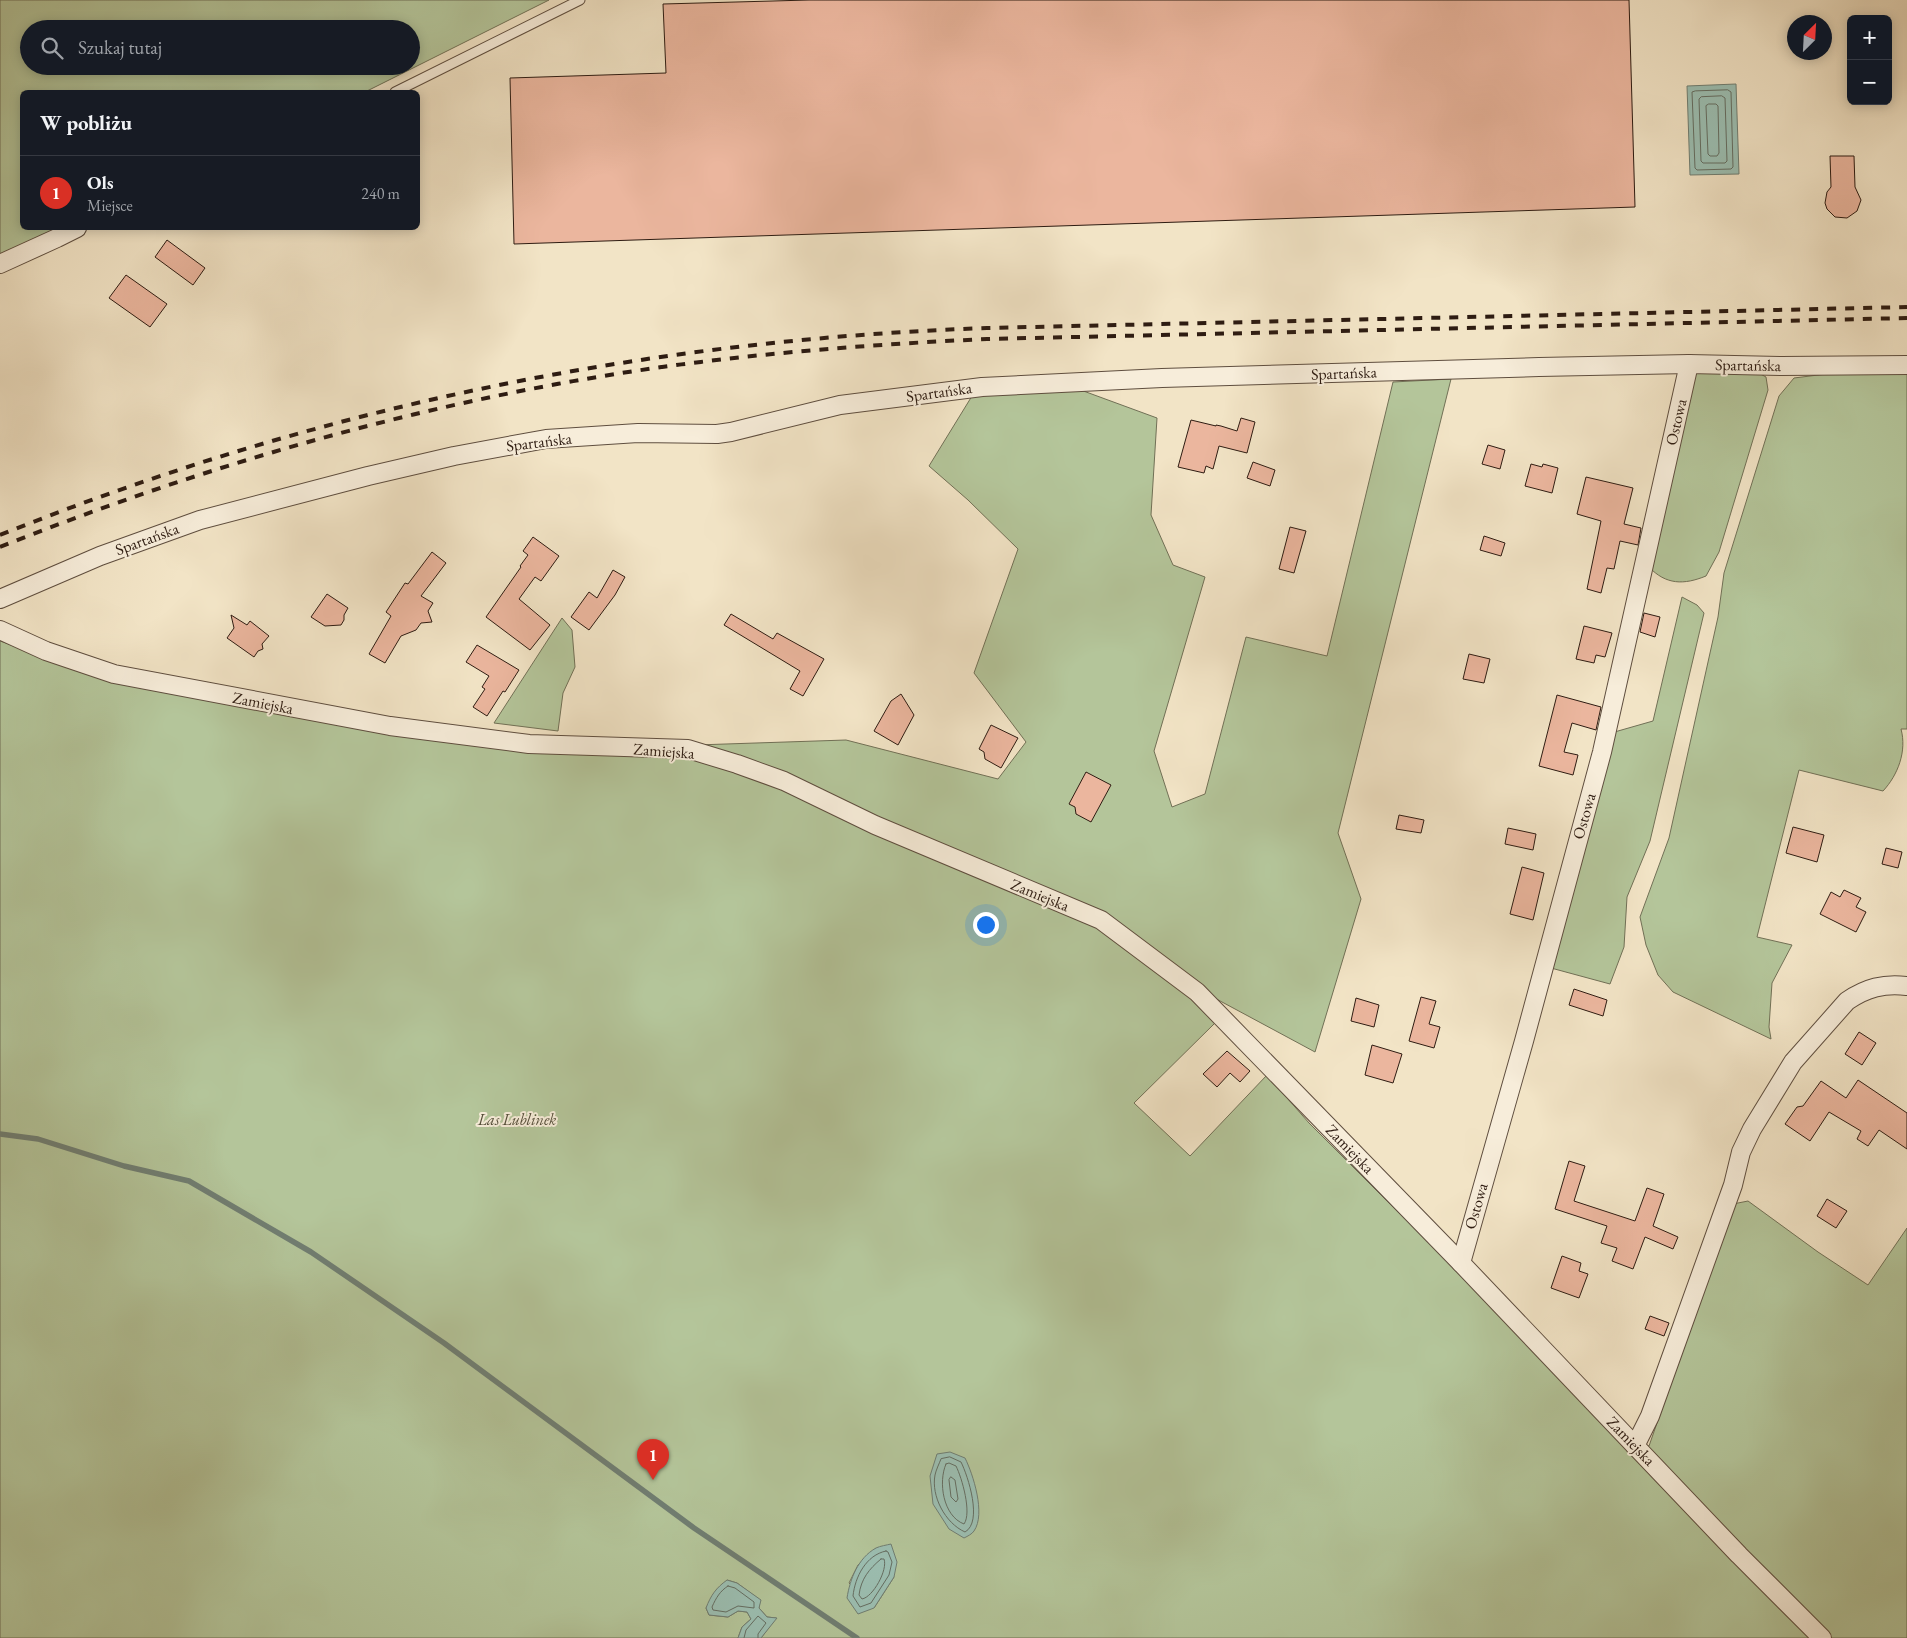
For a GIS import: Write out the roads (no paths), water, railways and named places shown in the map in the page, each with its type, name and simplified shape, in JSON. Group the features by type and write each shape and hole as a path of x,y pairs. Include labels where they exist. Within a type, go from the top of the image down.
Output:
{"street":[{"path":"0,264 73,230"},
{"name":"Spartańska","path":"0,599 100,556 200,520 368,476 454,456 546,439 638,433 717,434 840,406 982,387 1162,378 1690,364 1781,366 1907,364"},
{"name":"Ostowa","path":"1461,1263 1524,1041 1602,752 1690,364"},
{"name":"Zamiejska","path":"0,630 46,651 114,674 390,726 529,744 688,749 784,781 883,829 1101,920 1197,992 1461,1263 1739,1555 1822,1638"},
{"path":"1634,1446 1650,1416 1733,1185 1741,1152 1752,1129 1793,1062 1848,1001 1858,993 1883,985 1907,986"}],"lane":[{"path":"399,90 580,0"}],"water":[{"path":"1736,84 1739,174 1690,175 1687,86"},
{"path":"950,1452 965,1458 979,1505 977,1524 973,1532 964,1538 949,1529 933,1504 930,1476 937,1454"},
{"path":"891,1544 897,1562 894,1577 874,1608 858,1614 847,1598 856,1570 864,1557 870,1552 878,1547"},
{"path":"727,1580 737,1583 761,1600 759,1608 767,1617 777,1618 761,1638 738,1638 742,1627 751,1619 747,1612 738,1611 728,1617 709,1615 706,1608 710,1599"}],"waterway":[{"path":"0,1134 38,1139 124,1166 189,1181 311,1252 444,1343 694,1528 857,1638"}],"railway":[{"path":"0,535 120,490 241,450 362,416 485,388 609,365 733,347 859,335 987,328 1907,307"},
{"path":"0,547 80,516 161,488 243,461 326,437 409,416 577,380 743,357 906,343 987,339 1907,318"}],"place":[{"name":"Ols","path":"653,1480"}],"park label":[{"name":"Las Lublinek","path":"517,1119"}]}
